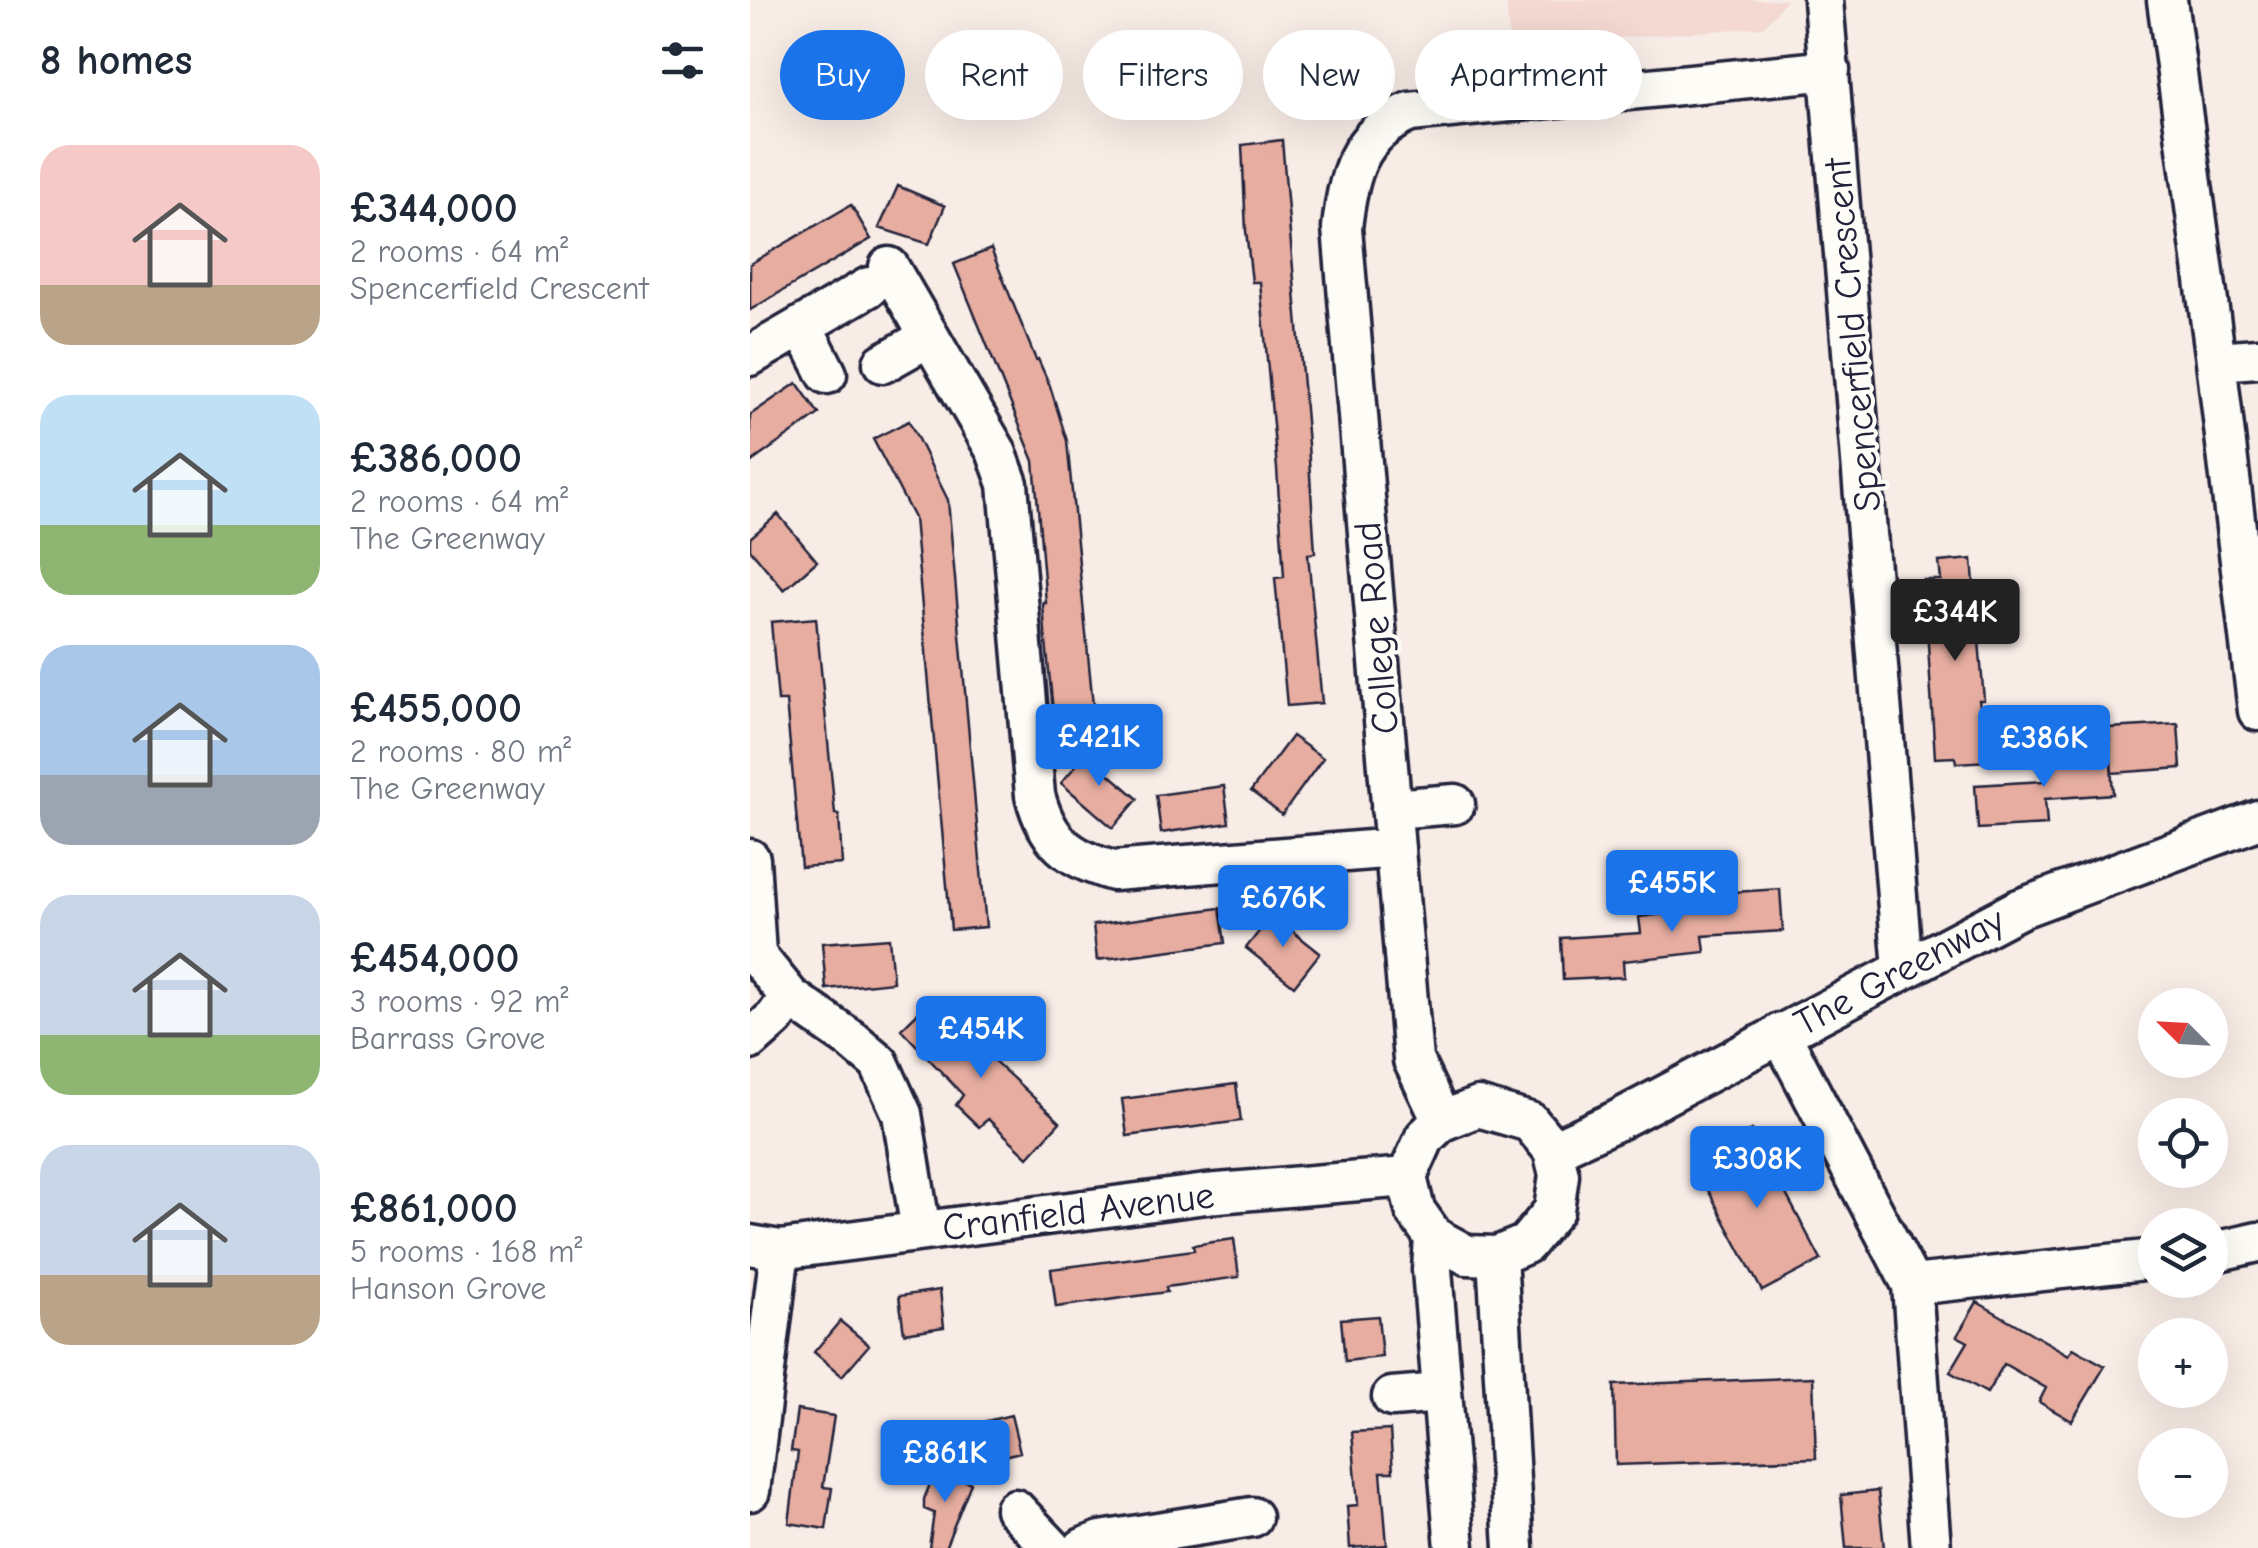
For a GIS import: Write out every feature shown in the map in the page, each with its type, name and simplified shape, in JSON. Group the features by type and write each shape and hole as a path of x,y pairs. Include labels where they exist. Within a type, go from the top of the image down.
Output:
{"street":[{"name":"Spencerfield Crescent","path":"1823,0 1903,969"},
{"path":"2166,0 2216,361 2258,711"},
{"name":"College Road","path":"1442,1121 1413,1060 1342,228 1348,182 1372,134 1410,112 1830,70"},
{"path":"750,356 879,277 929,337 996,451 1008,484 1035,795 1042,822 1082,862 1113,871 1395,848"},
{"path":"803,327 827,374"},
{"path":"883,363 929,337"},
{"path":"2216,361 2258,358"},
{"path":"1392,809 1455,804"},
{"name":"The Greenway","path":"1552,1150 1616,1121 2019,908 2258,820"},
{"path":"750,860 756,955 790,997 879,1063 902,1114 921,1231"},
{"path":"750,1040 775,1018 790,997"},
{"path":"1780,1033 1912,1285 1931,1548"},
{"path":"1433,1253 1496,1256 1526,1244 1554,1210 1559,1176 1552,1150 1530,1122 1478,1107 1442,1121 1425,1138 1407,1177 1415,1210 1433,1253 1454,1548"},
{"name":"Cranfield Avenue","path":"765,1247 1206,1194 1407,1177"},
{"path":"2228,1249 2258,1242"},
{"path":"750,1491 765,1247"},
{"path":"1496,1256 1514,1548"},
{"path":"1912,1285 2138,1261"},
{"path":"1392,1396 1441,1393"},
{"path":"1015,1509 1052,1548"},
{"path":"1083,1548 1100,1540 1164,1540 1252,1517"}],"shaded area":[{"path":"1506,0 1786,0 1764,27 1642,36 1642,30 1509,30"}],"building":[{"path":"1282,140 1308,444 1315,553 1308,554 1322,703 1287,706 1275,578 1284,577 1277,469 1260,282 1252,282 1246,231 1242,145"},
{"path":"898,186 945,206 929,244 879,228"},
{"path":"851,205 871,239 750,310 750,264"},
{"path":"991,249 1050,386 1067,441 1096,736 1056,741 1034,461 954,264"},
{"path":"797,383 819,414 750,463 750,415"},
{"path":"909,421 948,500 986,927 951,930 914,518 873,439"},
{"path":"778,514 817,561 784,590 750,549 750,538"},
{"path":"1972,559 1984,700 1979,700 1989,761 1956,763 1955,757 1935,758 1924,580 1941,580 1939,562"},
{"path":"816,618 842,864 801,867 786,701 778,701 771,622"},
{"path":"2178,724 2181,768 2112,773 2109,728"},
{"path":"1292,736 1323,758 1282,815 1251,791"},
{"path":"1097,741 1099,765 1138,799 1113,828 1061,783"},
{"path":"2110,750 2113,794 2045,799 2047,825 1978,829 1975,785 2044,781 2042,754"},
{"path":"1224,786 1229,823 1161,833 1156,795"},
{"path":"1780,889 1783,931 1703,936 1705,952 1623,961 1624,977 1563,980 1561,938 1641,933 1639,917 1720,908 1719,893"},
{"path":"1220,908 1225,943 1097,960 1093,925"},
{"path":"1272,915 1320,953 1294,986 1246,948"},
{"path":"889,938 893,982 826,989 822,943"},
{"path":"930,1001 1060,1122 1028,1157 988,1119 979,1127 956,1105 963,1095 901,1029"},
{"path":"1236,1084 1241,1121 1127,1136 1122,1099"},
{"path":"1752,1130 1821,1260 1762,1291 1693,1162"},
{"path":"1234,1239 1239,1277 1166,1287 1167,1292 1056,1307 1051,1269 1194,1250 1193,1245"},
{"path":"940,1290 944,1327 904,1333 899,1296"},
{"path":"1977,1302 2069,1355 2073,1348 2105,1366 2072,1421 2039,1402 2046,1388 2004,1364 1987,1393 1950,1372 1968,1342 1957,1336"},
{"path":"1378,1316 1382,1357 1345,1361 1341,1319"},
{"path":"840,1321 869,1345 842,1376 814,1352"},
{"path":"1813,1377 1816,1458 1616,1465 1614,1385"},
{"path":"797,1410 834,1416 823,1487 832,1488 826,1529 789,1523 798,1452 791,1451"},
{"path":"1011,1415 1020,1452 979,1462 971,1425"},
{"path":"1390,1430 1393,1472 1381,1472 1387,1545 1350,1548 1347,1506 1358,1505 1352,1432"},
{"path":"936,1469 971,1483 945,1548 929,1548 934,1513 924,1509"},
{"path":"1878,1491 1884,1548 1846,1548 1841,1495"}]}
